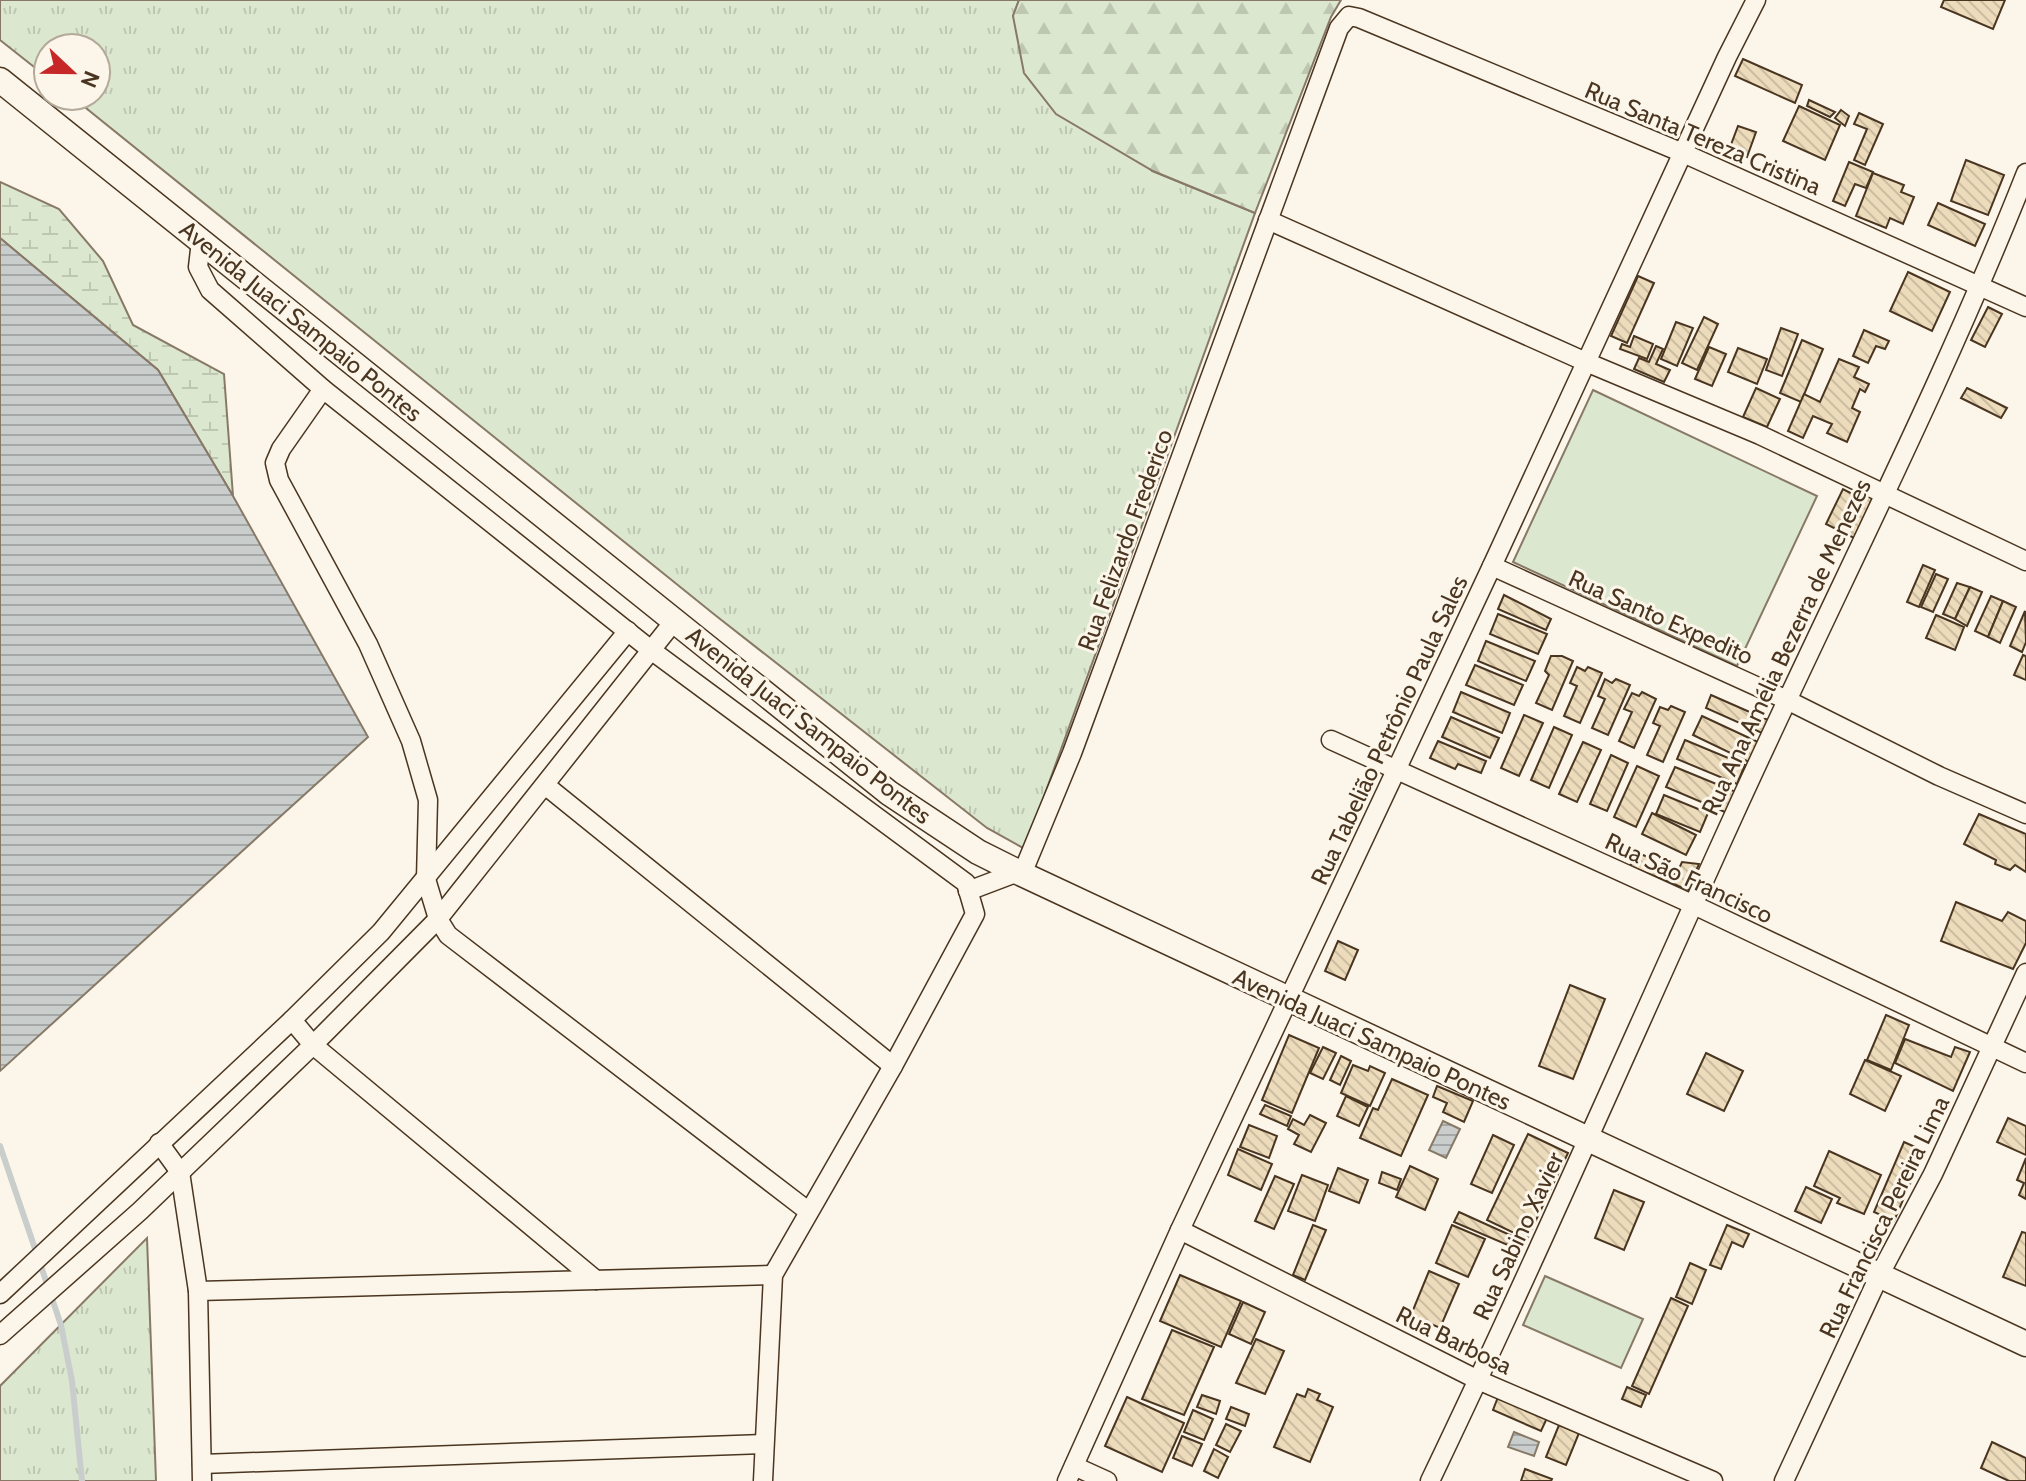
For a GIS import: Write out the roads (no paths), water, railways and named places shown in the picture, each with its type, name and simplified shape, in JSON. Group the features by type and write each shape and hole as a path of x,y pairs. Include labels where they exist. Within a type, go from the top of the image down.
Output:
{"main road":[{"name":"Avenida Juaci Sampaio Pontes","path":"0,80 889,793 978,852 1587,1141 2026,1344"}],"street":[{"name":"Rua Tabelião Petrônio Paula Sales","path":"1071,1473 1180,1230 1756,0"},
{"name":"Rua Felizardo Frederico","path":"1020,873 1072,753 1339,28 1349,16 1359,18"},
{"name":"Rua Santa Tereza Cristina","path":"1359,18 1683,153 2026,307"},
{"name":"Rua Ana Amélia Bezerra de Menezes","path":"1587,1141 1981,286 2026,173"},
{"path":"1268,220 1586,362 1760,435 2026,561"},
{"path":"201,241 198,267 210,290 323,389 651,650 966,883 975,914 893,1066 773,1275 763,1481"},
{"path":"323,389 281,449 275,463 279,480 368,644 411,741 428,800 426,879 438,919 448,935 808,1211"},
{"name":"Rua Santo Expedito","path":"1492,566 1789,701 1939,776 2026,814"},
{"path":"0,1335 140,1211 313,1045 438,919 675,620"},
{"path":"0,1294 292,1020 381,932 628,631"},
{"name":"Rua São Francisco","path":"1331,740 1694,905 2026,1063"},
{"path":"545,785 893,1066"},
{"path":"968,891 1020,873"},
{"name":"Rua Francisca Pereira Lima","path":"1784,1481 1880,1274 1933,1174 2026,973"},
{"path":"292,1020 313,1045 596,1280"},
{"name":"Rua Sabino Xavier","path":"1430,1481 1587,1141"},
{"path":"159,1143 180,1172 198,1291 202,1472 764,1444"},
{"name":"Rua Barbosa","path":"1180,1230 1478,1380 1713,1481"},
{"path":"198,1291 773,1275"},
{"path":"1071,1473 1107,1481"}],"waterway":[{"path":"0,1146 61,1325 72,1381 82,1481"}]}
